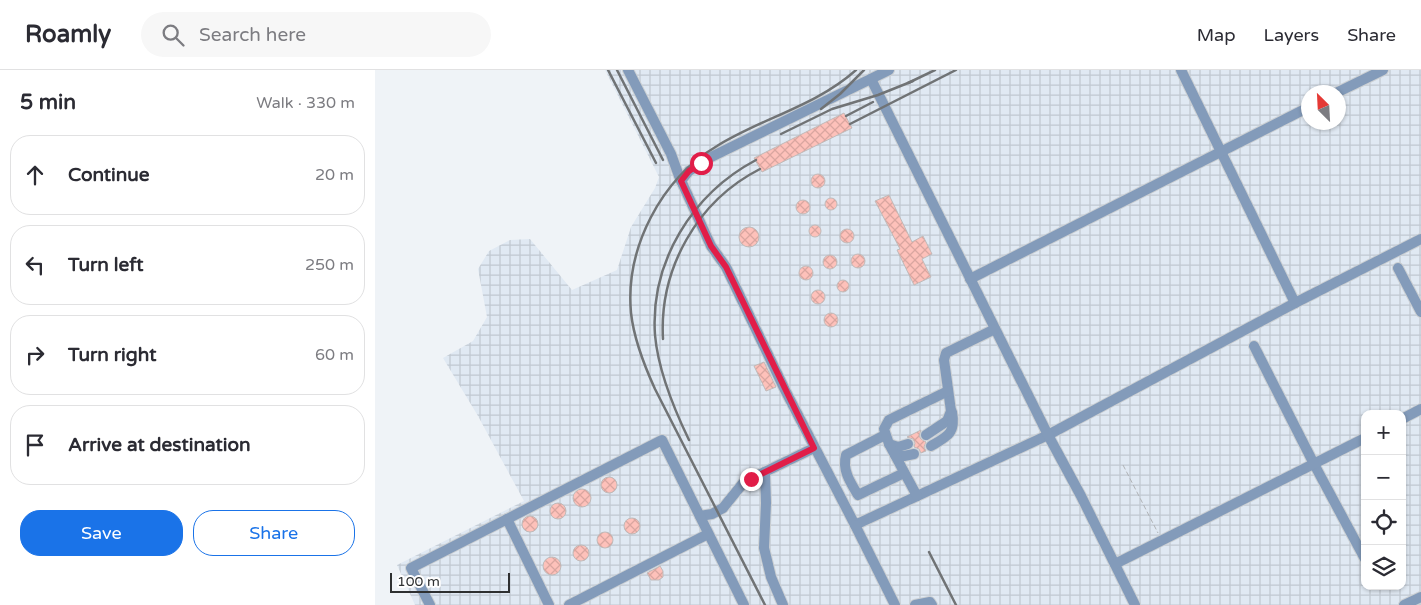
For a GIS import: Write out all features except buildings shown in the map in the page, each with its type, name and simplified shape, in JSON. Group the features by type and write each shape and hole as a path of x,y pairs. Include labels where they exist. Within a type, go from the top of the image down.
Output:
{"lane":[{"path":"628,70 671,154 681,181 711,246 726,267 814,448 895,605"},
{"path":"681,181 689,171 707,159 889,70"},
{"path":"1181,70 1295,303"},
{"path":"1346,88 1383,70"},
{"path":"871,79 1135,605"},
{"path":"970,279 1301,112"},
{"path":"855,526 1048,435 1421,238"},
{"path":"1398,268 1421,312"},
{"path":"931,446 945,438 952,431 954,422 944,360 946,353 995,329"},
{"path":"1254,346 1361,552"},
{"path":"917,496 887,440 884,429 889,420 948,391"},
{"path":"1406,417 1421,409"},
{"path":"926,434 947,421 951,410"},
{"path":"430,605 411,568 662,440 744,605"},
{"path":"887,440 898,447 908,444"},
{"path":"858,495 848,478 844,464 846,455 887,440"},
{"path":"1115,564 1361,440"},
{"path":"700,516 718,511 728,503 744,482 814,448"},
{"path":"895,455 913,454"},
{"path":"765,472 765,558 783,605"},
{"path":"843,502 904,473"},
{"path":"507,520 549,605"},
{"path":"569,605 708,534"},
{"path":"1404,605 1421,596"},
{"path":"915,605 930,602 932,605"}],"path":[{"path":"1123,465 1162,540"}],"shaded area":[{"path":"605,70 1421,70 1421,605 415,605 397,565 524,501 478,416 443,358 473,341 487,317 478,269 489,251 510,240 530,239 572,290 617,270 631,227 655,188 659,177"}],"railway":[{"path":"608,70 656,163"},
{"path":"617,70 663,160"},
{"path":"765,605 643,362 634,333 631,313 634,264 641,240 664,196 679,177 697,160 734,136 824,93 856,70"},
{"path":"821,109 840,94 864,70"},
{"path":"908,83 935,70"},
{"path":"850,124 956,70"},
{"path":"781,134 832,109 878,95 913,81"},
{"path":"846,116 873,102"},
{"path":"689,440 667,389 659,361 655,335 655,308 660,282 668,257 680,233 695,211 713,191 733,174 756,160"},
{"path":"663,339 663,313 668,287 675,263 686,240 701,218 718,199 760,169"},
{"path":"929,552 956,605"}],"route":[{"path":"701,163 689,171 681,181 711,246 726,267 814,448 751,479"}]}
